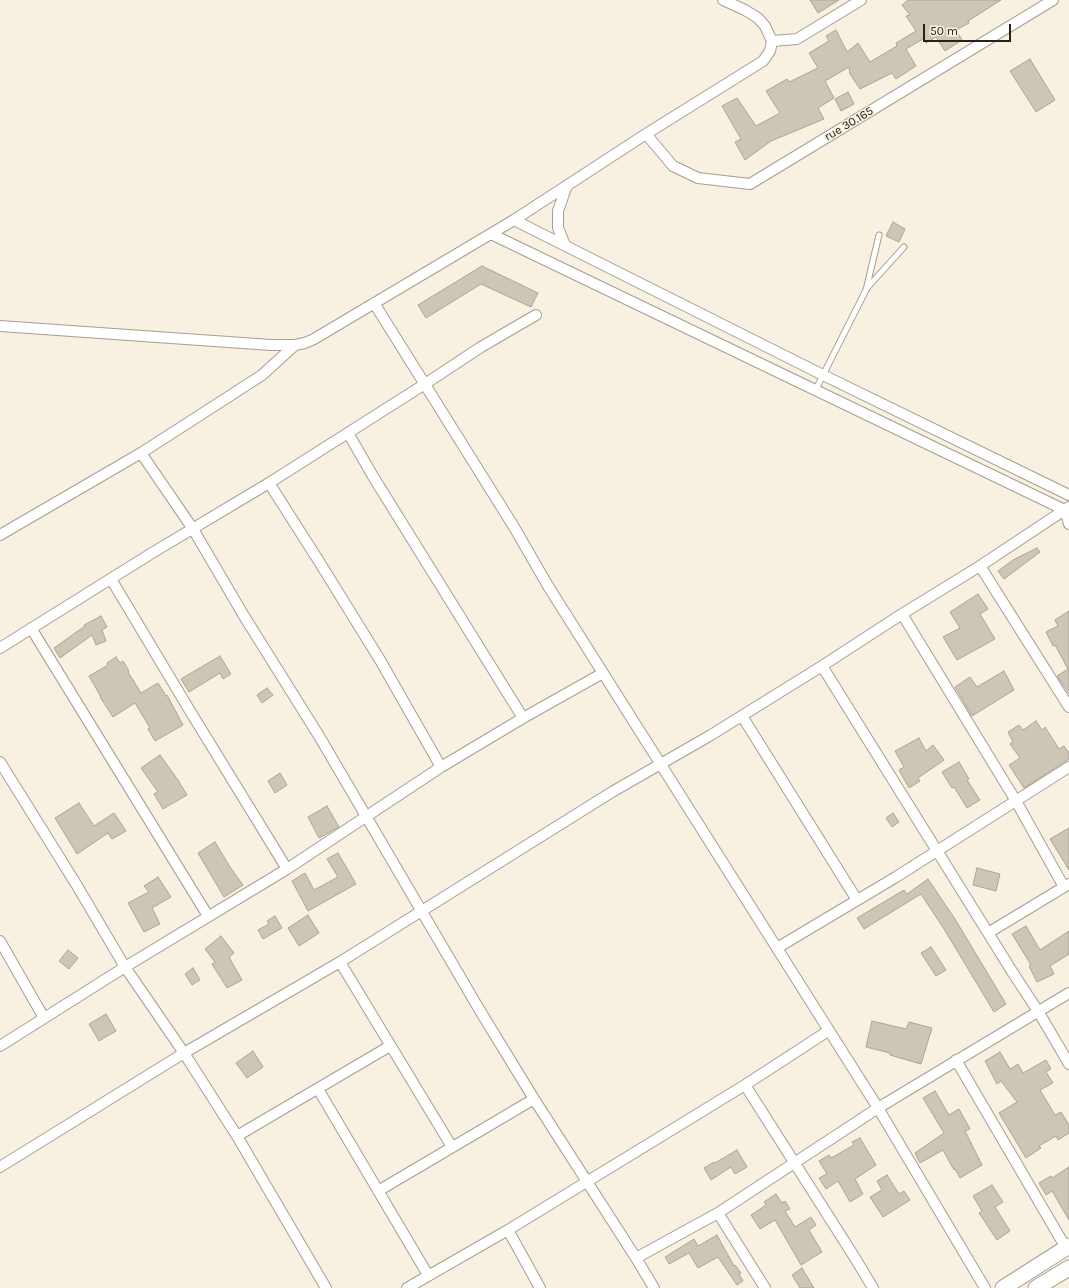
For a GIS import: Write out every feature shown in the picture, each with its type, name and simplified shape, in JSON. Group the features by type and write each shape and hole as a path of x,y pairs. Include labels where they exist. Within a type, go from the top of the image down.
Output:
{"main road":[{"path":"1003,1288 1067,1247"},
{"path":"1036,1288 1069,1268"}],"street":[{"path":"0,326 271,345 295,345 314,339 514,220 762,61 770,51 772,41 770,34 758,18 724,0"},
{"path":"772,41 797,40 861,0"},
{"name":"rue 30.165","path":"646,134 673,166 698,178 750,184 1053,0"},
{"path":"565,245 558,228 558,211 567,186"},
{"path":"514,220 823,375 1069,495"},
{"path":"491,234 815,391 1068,509"},
{"path":"374,303 514,527 548,586 878,1108 985,1288"},
{"path":"0,648 269,483 481,347 536,315"},
{"path":"0,535 141,453 262,375 295,345"},
{"path":"348,433 374,478 523,718"},
{"path":"141,453 193,529 244,616 367,816 479,1009 534,1099 654,1288"},
{"path":"269,483 320,562 380,660 441,767"},
{"path":"1068,509 1069,524"},
{"path":"0,1167 184,1053 340,962 660,764 742,716 1068,509"},
{"path":"980,566 1069,708"},
{"path":"111,579 287,869"},
{"path":"902,614 1067,885 988,933"},
{"path":"31,628 208,916"},
{"path":"822,666 937,852 1038,1011 1069,1064"},
{"path":"0,1046 125,967 287,869 441,767 523,718 603,673"},
{"path":"742,716 857,900"},
{"path":"0,762 72,877 125,967 184,1053 237,1136 326,1288"},
{"path":"777,948 937,852 1069,767"},
{"path":"0,942 44,1018"},
{"path":"340,962 452,1147"},
{"path":"636,1258 718,1213 795,1164 878,1108 1069,993"},
{"path":"407,1288 508,1230 745,1085 828,1031"},
{"path":"237,1136 390,1046"},
{"path":"956,1060 1067,1247"},
{"path":"745,1085 873,1288"},
{"path":"318,1089 428,1275"},
{"path":"378,1191 534,1099"},
{"path":"718,1213 765,1288"},
{"path":"508,1230 540,1288"}],"lane":[{"path":"815,391 866,290 879,235"},
{"path":"866,290 904,247"}],"building":[{"path":"810,0 839,0 818,13"},
{"path":"908,0 1001,0 968,21 969,23 956,30 962,40 945,51 936,37 926,43 923,39 906,49 916,66 896,79 892,73 860,89 850,74 849,67 825,81 834,98 818,108 824,119 771,141 745,160 735,142 741,139 722,106 737,98 756,126 780,113 766,91 787,79 789,82 818,68 809,53 829,41 826,36 836,30 847,52 858,43 870,62 897,46 896,43 916,31 906,16 910,15 902,5"},
{"path":"1030,59 1055,100 1036,112 1010,71"},
{"path":"848,92 854,104 841,111 835,99"},
{"path":"893,222 905,229 899,242 886,236"},
{"path":"482,266 538,293 531,307 481,284 426,318 418,305"},
{"path":"1037,548 1040,552 1004,579 998,571 1013,560"},
{"path":"978,594 988,609 980,614 995,639 957,660 943,637 960,628 950,612"},
{"path":"1069,611 1069,693 1057,676 1068,669 1046,632 1058,626 1055,620"},
{"path":"101,616 107,627 102,630 106,641 96,645 92,635 60,658 54,648 85,626 84,625"},
{"path":"220,656 231,674 223,679 220,673 189,692 181,679"},
{"path":"116,657 120,663 123,661 141,693 158,683 166,696 167,695 183,725 155,741 148,729 150,728 135,703 113,717 89,676 108,665 107,663"},
{"path":"1004,671 1014,690 972,716 955,687 970,677 977,687"},
{"path":"267,688 273,695 262,703 257,695"},
{"path":"1036,721 1042,730 1045,727 1059,749 1064,746 1069,753 1069,759 1024,788 1009,765 1020,758 1010,744 1013,742 1008,732 1019,725 1023,730"},
{"path":"919,738 926,751 933,745 944,760 918,778 920,781 909,788 899,770 904,767 895,751"},
{"path":"160,755 187,795 163,809 154,794 158,792 141,768"},
{"path":"959,762 969,779 967,780 980,800 967,808 954,787 952,788 942,772"},
{"path":"280,773 287,785 275,793 268,781"},
{"path":"79,803 94,826 114,813 126,831 112,839 108,833 77,854 55,818"},
{"path":"327,806 339,827 319,838 308,817"},
{"path":"893,813 899,822 892,827 886,818"},
{"path":"1069,828 1069,870 1050,839"},
{"path":"215,842 243,885 224,897 198,853"},
{"path":"338,853 356,884 308,911 292,881 305,873 314,890 338,877 327,859"},
{"path":"977,868 1000,874 996,891 973,885"},
{"path":"158,877 171,897 152,908 160,924 144,932 128,903 149,892 144,886"},
{"path":"928,879 955,919 1006,1004 994,1012 921,894 864,929 857,918 904,890 907,894"},
{"path":"308,915 319,933 299,946 288,928"},
{"path":"275,916 282,928 263,939 258,930 269,924 267,921"},
{"path":"1026,926 1040,950 1069,931 1069,954 1050,966 1054,974 1037,982 1029,966 1031,965 1012,934"},
{"path":"221,936 234,953 229,957 242,980 227,988 212,964 215,962 205,949"},
{"path":"931,947 946,970 936,976 921,953"},
{"path":"68,950 78,958 69,969 59,961"},
{"path":"193,968 200,980 192,985 185,974"},
{"path":"106,1014 116,1031 99,1041 89,1024"},
{"path":"872,1021 906,1029 909,1022 932,1028 921,1064 890,1055 890,1053 866,1047"},
{"path":"253,1051 263,1067 247,1078 236,1063"},
{"path":"1000,1052 1010,1069 1018,1064 1023,1073 1046,1060 1051,1069 1046,1072 1053,1083 1040,1090 1055,1115 1061,1112 1069,1125 1069,1133 1058,1140 1056,1136 1039,1146 1041,1148 1026,1158 999,1113 1017,1102 1001,1081 997,1084 985,1061"},
{"path":"935,1091 949,1115 959,1109 970,1129 965,1131 982,1165 960,1178 943,1150 920,1163 915,1153 944,1133 923,1098"},
{"path":"860,1138 876,1165 855,1179 863,1194 850,1202 838,1181 826,1189 819,1178 827,1174 819,1161 829,1155 831,1158 854,1145 852,1142"},
{"path":"737,1150 747,1167 735,1174 731,1167 711,1180 704,1168"},
{"path":"1069,1167 1069,1220 1052,1191 1046,1195 1039,1183 1051,1176 1052,1178"},
{"path":"887,1175 899,1194 904,1191 910,1200 883,1217 870,1197 882,1190 877,1181"},
{"path":"992,1185 1003,1202 995,1207 1010,1231 997,1240 979,1213 982,1211 973,1196"},
{"path":"776,1194 782,1203 785,1201 790,1209 785,1211 795,1227 811,1217 816,1225 809,1230 822,1252 801,1265 775,1220 760,1229 751,1215 766,1205 764,1202"},
{"path":"717,1235 734,1266 735,1265 741,1273 739,1274 743,1281 737,1285 718,1257 698,1268 689,1253 669,1264 665,1257 694,1239 698,1246"},
{"path":"802,1268 814,1288 800,1288 792,1275"}]}
